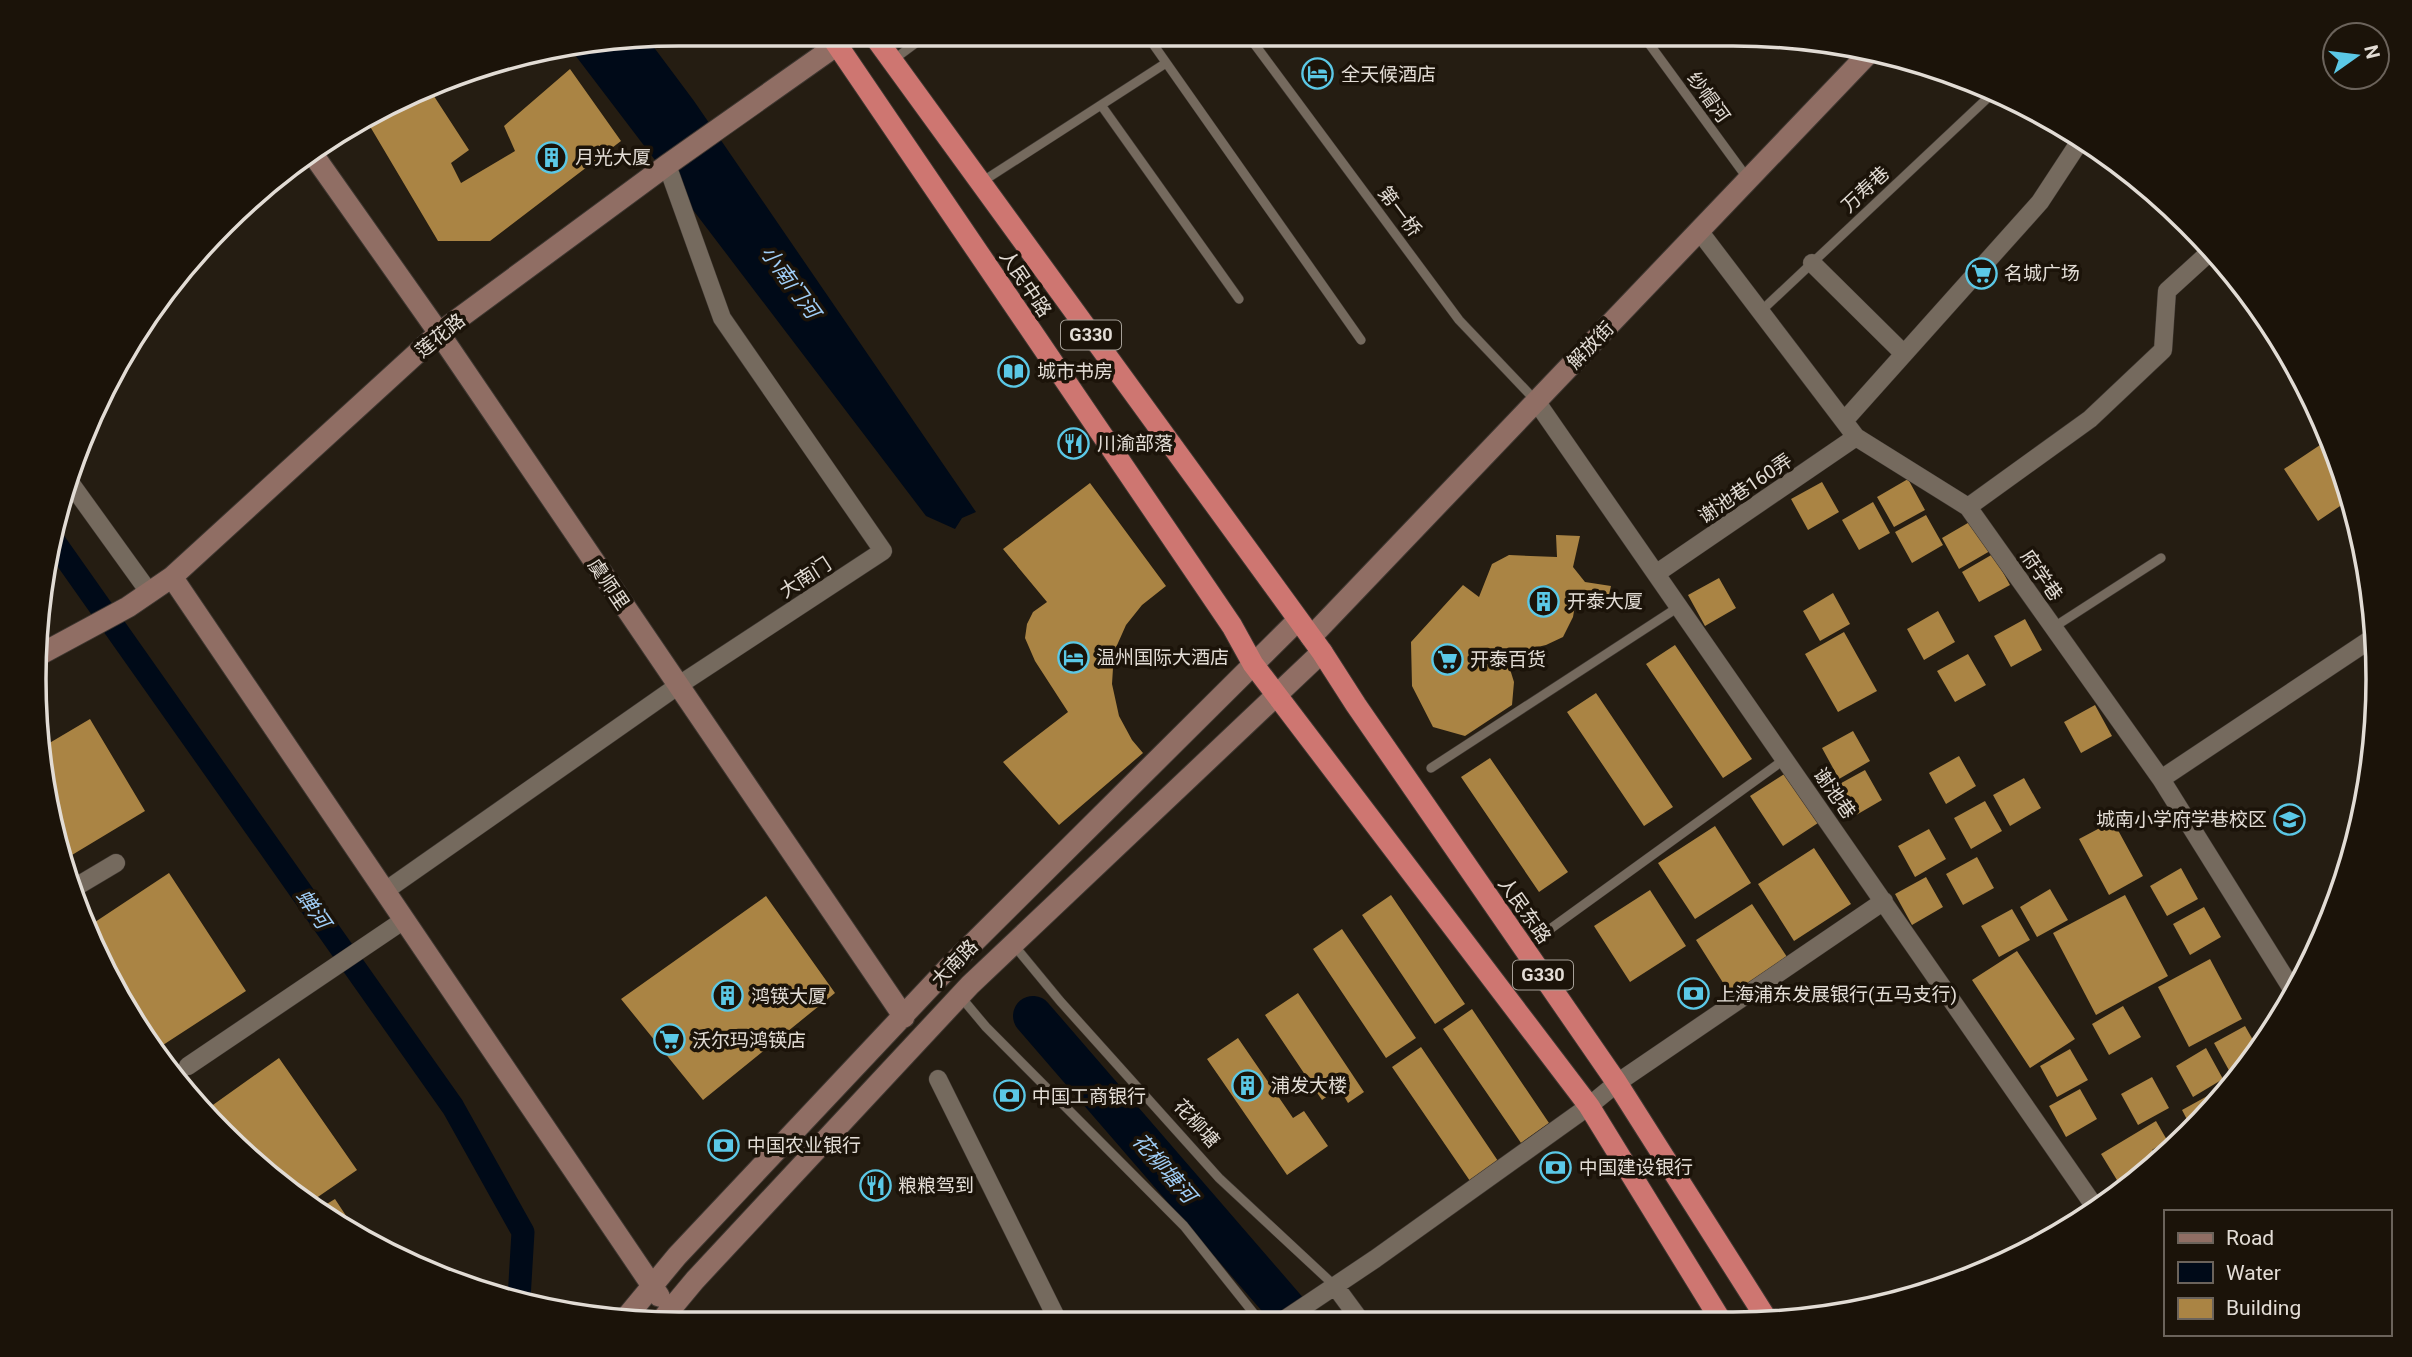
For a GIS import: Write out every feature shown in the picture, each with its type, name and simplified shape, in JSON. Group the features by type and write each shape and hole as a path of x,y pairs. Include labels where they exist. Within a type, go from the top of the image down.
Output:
{"highway":[{"name":"人民中路","path":"846,46 1232,626 1253,664"},
{"name":"人民中路","path":"881,46 1310,636"},
{"name":"人民东路","path":"1310,636 1617,1083 1764,1311"},
{"name":"G330","path":"1253,664 1589,1106 1716,1312"}],"street":[{"name":"莲花路","path":"47,651 128,607 172,577 439,333 740,114 828,46"},
{"name":"解放街","path":"1310,636 1863,59"},
{"path":"1844,421 2040,202 2076,147"},
{"name":"虞师里","path":"317,159 439,333 904,1017"},
{"name":"大南门","path":"385,891 679,685 883,551 722,318 667,165"},
{"name":"府学巷","path":"1699,232 1856,437 1968,507 2161,779 2289,981"},
{"path":"1968,507 2090,419 2163,350 2167,291 2205,257"},
{"path":"1812,263 1904,354"},
{"name":"谢池巷","path":"1536,401 2091,1201"},
{"name":"谢池巷160弄","path":"1657,573 1856,437"},
{"path":"75,489 149,592"},
{"path":"172,577 653,1286 665,1311"},
{"name":"大南路","path":"633,1310 677,1256 993,922 1253,664 1310,636"},
{"name":"大南路","path":"673,1312 695,1280 965,990 1276,695 1310,636"},
{"path":"2161,779 2365,643"},
{"path":"80,884 116,863"},
{"path":"1295,1312 1589,1106 1617,1083 1884,901"},
{"path":"188,1066 404,920"},
{"path":"938,1079 1054,1312"},
{"name":"花柳塘","path":"1335,1286 1354,1312"}],"lane":[{"path":"891,61 912,46"},
{"path":"1154,46 1361,340"},
{"name":"第一桥","path":"1256,46 1459,320 1536,401"},
{"name":"纱帽河","path":"1651,46 1749,181"},
{"path":"980,183 1166,63"},
{"name":"万寿巷","path":"1760,312 1987,99"},
{"path":"1101,105 1238,299"},
{"path":"2054,627 2161,558"},
{"path":"1430,768 1680,606"},
{"path":"1546,932 1785,758"},
{"name":"花柳塘","path":"1013,943 1060,1001 1219,1178 1335,1286"},
{"path":"965,990 986,1027 1184,1226 1253,1312"}],"water":[{"name":"小南门河","path":"653,47 694,101 976,512 962,518 955,529 926,516 575,55"}],"building":[{"name":"月光大厦","path":"570,69 621,141 490,241 438,241 370,126 433,95 469,150 451,163 461,183 515,151 504,126"},
{"path":"2321,444 2342,505 2318,521 2284,469"},
{"path":"1908,479 1925,510 1894,527 1877,497"},
{"path":"1822,482 1839,512 1808,530 1791,499"},
{"path":"1090,483 1166,586 1142,605 1126,625 1114,652 1112,684 1119,716 1132,740 1143,753 1059,825 1003,762 1068,712 1035,661 1025,638 1027,624 1033,612 1047,602 1003,549"},
{"path":"1873,502 1890,533 1859,550 1842,520"},
{"path":"1926,515 1943,545 1912,563 1895,532"},
{"path":"1973,520 1990,551 1959,569 1942,538"},
{"path":"1556,535 1580,536 1573,567 1585,582 1611,586 1606,607 1575,605 1573,617 1563,637 1546,645 1521,651 1509,666 1514,682 1512,705 1465,736 1433,727 1412,686 1411,642 1463,585 1479,597 1492,564 1509,555 1557,557"},
{"path":"1993,554 2010,585 1979,602 1962,572"},
{"path":"1719,578 1736,608 1705,626 1688,595"},
{"path":"1833,593 1850,624 1820,641 1803,611"},
{"path":"1938,611 1955,642 1924,660 1907,629"},
{"path":"2025,619 2042,650 2011,667 1994,636"},
{"path":"1844,632 1877,691 1838,712 1805,654"},
{"path":"1675,645 1752,759 1723,778 1646,664"},
{"path":"1968,654 1986,685 1955,702 1937,671"},
{"path":"1596,693 1673,807 1644,826 1567,712"},
{"path":"2095,705 2112,736 2081,753 2064,722"},
{"path":"90,719 145,811 71,856 58,802 49,743"},
{"path":"1853,731 1870,761 1839,779 1822,748"},
{"path":"1959,756 1976,786 1946,804 1929,773"},
{"path":"1490,758 1568,872 1539,892 1461,777"},
{"path":"1865,770 1882,800 1851,818 1834,787"},
{"path":"1786,773 1818,823 1783,846 1750,796"},
{"path":"2024,778 2041,808 2010,826 1993,795"},
{"path":"1985,801 2002,831 1971,849 1954,818"},
{"path":"2113,821 2143,876 2109,895 2079,839"},
{"path":"1715,826 1751,883 1695,919 1658,863"},
{"path":"1929,829 1946,859 1915,877 1898,846"},
{"path":"1814,848 1851,904 1794,941 1758,884"},
{"path":"1977,857 1994,888 1963,905 1946,874"},
{"path":"2181,868 2198,899 2167,916 2150,886"},
{"path":"169,873 246,991 163,1045 130,994 95,922"},
{"path":"1926,877 1943,907 1912,925 1895,894"},
{"path":"2050,889 2068,920 2037,937 2020,907"},
{"path":"1650,890 1686,946 1630,982 1594,926"},
{"path":"1391,895 1465,1004 1435,1024 1362,915"},
{"path":"2125,895 2168,976 2096,1015 2053,933"},
{"name":"鸿锳大厦","path":"766,896 835,993 703,1100 621,999"},
{"path":"1752,904 1789,960 1732,997 1696,940"},
{"path":"2204,907 2221,937 2190,955 2173,924"},
{"path":"2012,909 2030,940 1999,957 1981,926"},
{"name":"浦发大楼","path":"1342,929 1416,1038 1386,1058 1313,949"},
{"path":"2017,951 2075,1039 2030,1068 1972,980"},
{"path":"2210,959 2242,1019 2189,1047 2158,987"},
{"name":"浦发大楼","path":"1298,993 1364,1092 1348,1103 1339,1088 1322,1100 1265,1015"},
{"path":"2123,1006 2141,1037 2109,1055 2092,1024"},
{"path":"1472,1009 1549,1123 1521,1143 1443,1029"},
{"path":"2245,1026 2253,1040 2230,1072 2214,1043"},
{"name":"浦发大楼","path":"1238,1038 1293,1118 1304,1111 1328,1146 1287,1175 1207,1059"},
{"name":"浦发大楼","path":"1421,1047 1498,1161 1470,1181 1392,1067"},
{"path":"2206,1048 2223,1079 2193,1097 2176,1066"},
{"path":"2070,1049 2088,1080 2057,1097 2040,1066"},
{"path":"279,1058 357,1170 317,1198 261,1154 212,1106"},
{"path":"2152,1077 2169,1108 2138,1125 2121,1094"},
{"path":"2080,1089 2097,1119 2066,1137 2049,1106"},
{"path":"2210,1094 2187,1120 2182,1110"},
{"path":"2156,1121 2167,1139 2118,1182 2101,1154"},
{"path":"335,1199 347,1218 327,1205"}],"waterway":[{"name":"蝉河","path":"59,549 453,1107 523,1232 519,1291"},
{"name":"花柳塘河","path":"1033,1016 1289,1312"}],"place":[{"name":"全天候酒店","path":"1318,74"},
{"name":"月光大厦","path":"552,157"},
{"name":"名城广场","path":"1981,273"},
{"name":"城市书房","path":"1014,371"},
{"name":"川渝部落","path":"1074,443"},
{"name":"开泰大厦","path":"1544,601"},
{"name":"温州国际大酒店","path":"1073,657"},
{"name":"开泰百货","path":"1447,659"},
{"name":"城南小学府学巷校区","path":"2290,819"},
{"name":"上海浦东发展银行(五马支行)","path":"1693,994"},
{"name":"鸿锳大厦","path":"728,996"},
{"name":"沃尔玛鸿锳店","path":"669,1040"},
{"name":"浦发大楼","path":"1248,1085"},
{"name":"中国工商银行","path":"1009,1096"},
{"name":"中国农业银行","path":"724,1145"},
{"name":"中国建设银行","path":"1556,1167"},
{"name":"粮粮驾到","path":"875,1185"}]}
